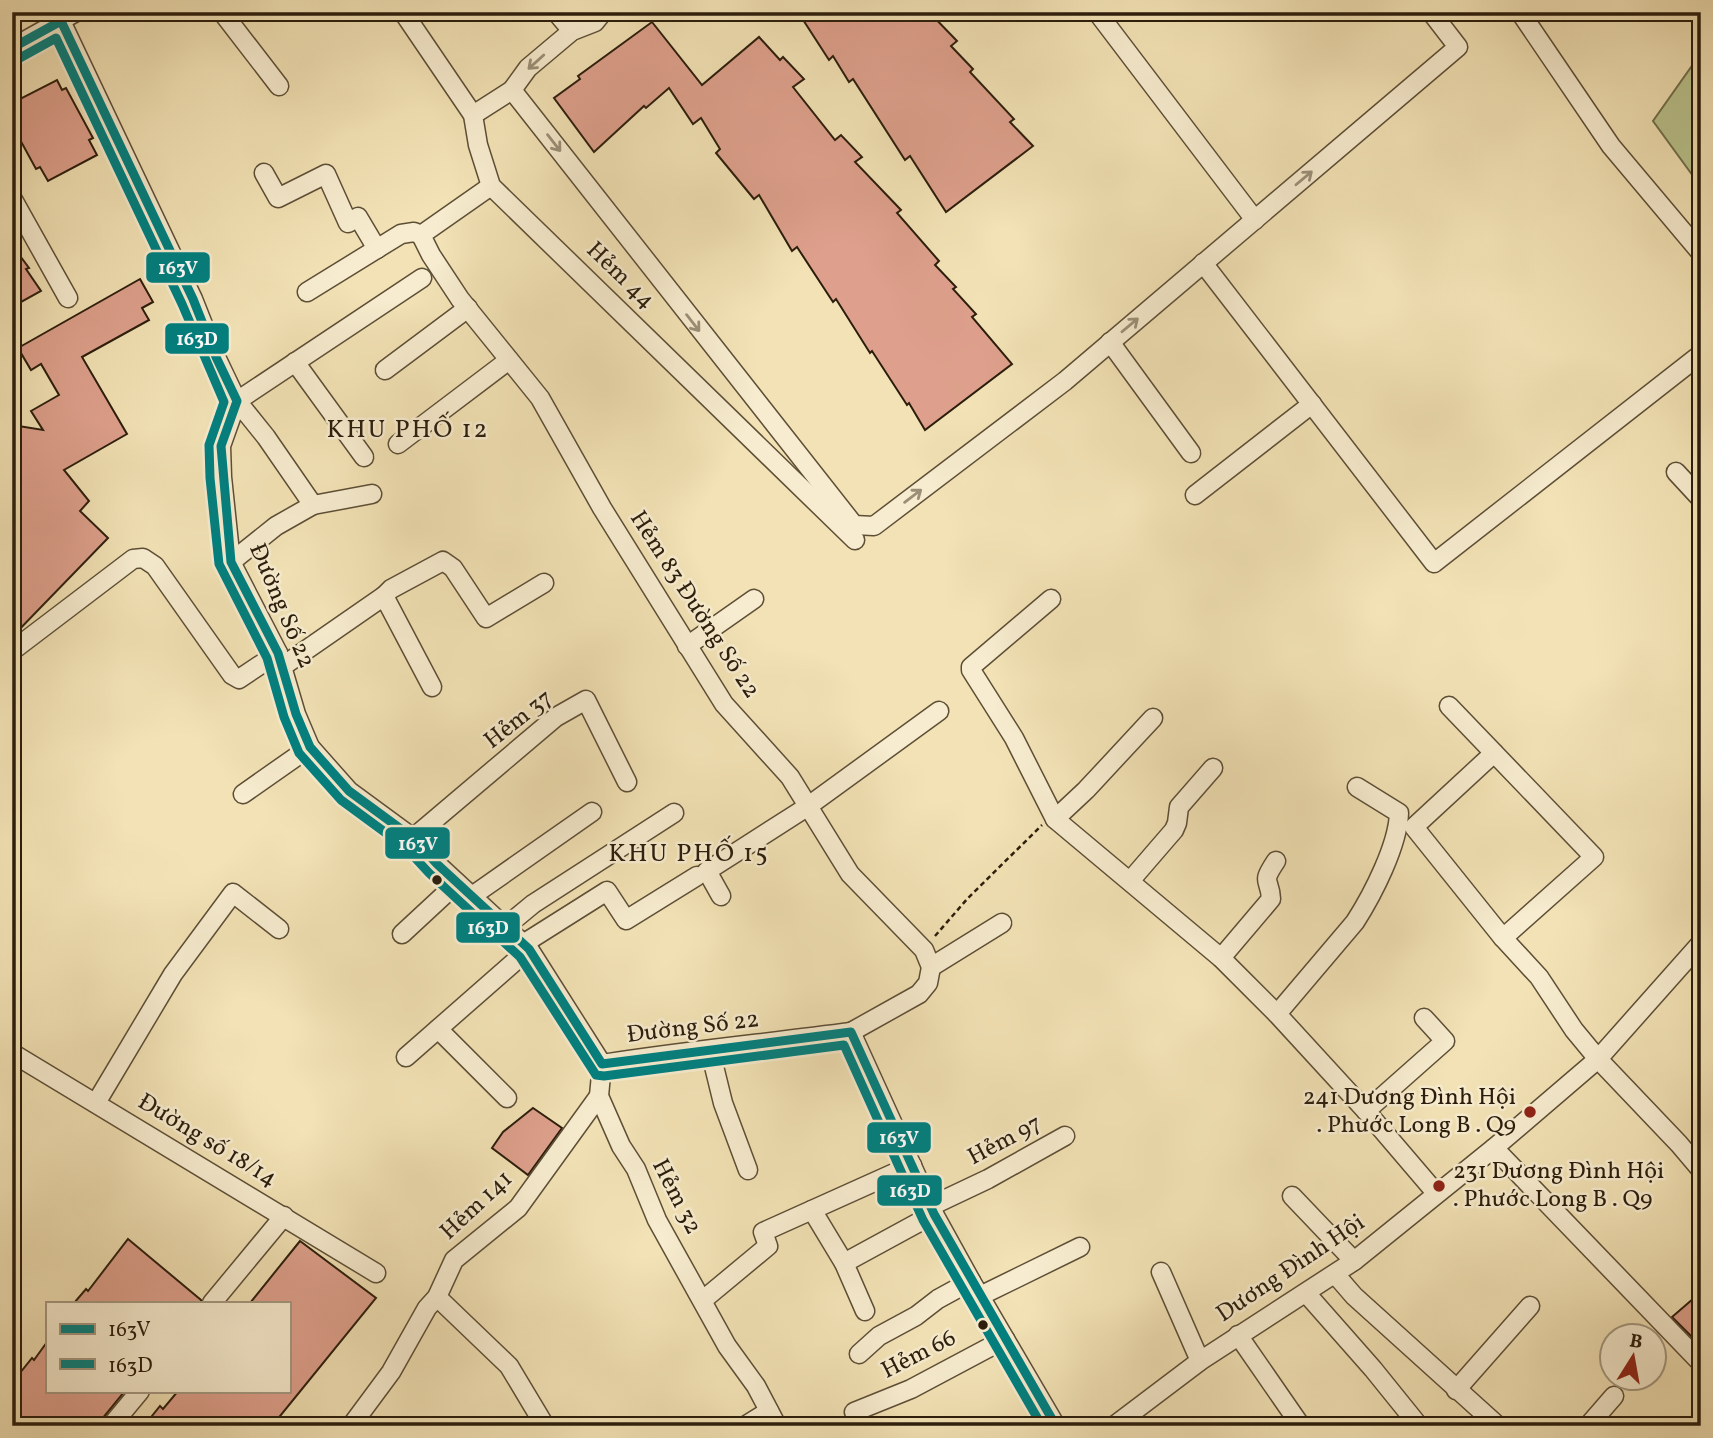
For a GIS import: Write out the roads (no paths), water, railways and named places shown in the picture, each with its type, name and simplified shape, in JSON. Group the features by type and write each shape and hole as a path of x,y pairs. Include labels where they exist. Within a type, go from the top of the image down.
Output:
{"street":[{"path":"222,12 279,86"},
{"name":"Hẻm 44","path":"403,12 473,115 478,145 491,186 855,540"},
{"path":"556,12 572,31"},
{"path":"473,115 512,89 528,68 572,31 594,22 603,12"},
{"path":"1097,12 1255,220"},
{"path":"1520,12 1611,146 1701,253"},
{"path":"512,89 855,525 874,526 1065,381 1458,47 1440,16"},
{"path":"12,48 68,17 193,299 215,357 237,401 266,437 313,505"},
{"path":"264,173 278,198 326,174 348,223 358,217 377,249"},
{"path":"307,292 401,234 414,232 421,235 491,186"},
{"path":"13,200 68,298"},
{"name":"Hẻm 83 Đường Số 22","path":"421,235 431,255 468,309 540,398 602,508 724,704 790,777 850,874 924,950 931,967"},
{"path":"1203,263 1434,563 1701,354"},
{"path":"237,401 422,278"},
{"path":"384,370 468,309"},
{"path":"1110,342 1191,453"},
{"path":"398,444 509,360"},
{"path":"295,362 363,457"},
{"name":"Đường Số 22","path":"237,401 221,446 231,562 281,660 296,714 310,747 349,791 413,838 504,928 526,946 601,1064 681,1051 710,1050 851,1032"},
{"path":"1195,495 1312,404"},
{"path":"1676,472 1701,499"},
{"path":"231,562 276,526 313,505 372,494"},
{"path":"12,652 133,559 143,558 155,566 232,676 239,679 281,660 391,589 443,561 448,562 459,576 486,618 544,583"},
{"path":"384,596 432,687"},
{"path":"1051,598 971,667 971,670 1014,738 1054,817 1222,958 1366,1111 1436,1193"},
{"path":"687,646 754,599"},
{"name":"Hẻm 37","path":"413,838 556,717 586,700 627,782"},
{"path":"1448,706 1594,857 1503,938"},
{"path":"721,896 707,872 807,807 939,711"},
{"path":"1054,817 1086,790 1153,718"},
{"path":"243,794 310,747"},
{"path":"1494,753 1414,827 1503,938 1539,977 1574,1030 1598,1059 1701,1170"},
{"path":"1130,881 1174,830 1179,807 1213,768"},
{"path":"1277,1014 1354,922 1394,843 1399,813 1357,787"},
{"path":"472,895 592,812"},
{"path":"504,928 533,904 674,814"},
{"path":"1222,958 1271,899 1272,894 1266,884 1276,861"},
{"path":"406,1057 526,946 607,891 626,920 697,876"},
{"path":"402,934 457,883"},
{"path":"96,1103 173,974 233,893 279,929"},
{"path":"1002,923 931,967 928,983 919,994 851,1032 932,1210 1056,1426"},
{"name":"Dương Đình Hội","path":"1114,1426 1137,1420 1200,1361 1354,1261 1598,1059 1697,955"},
{"path":"1366,1111 1445,1041 1424,1018"},
{"path":"438,1029 507,1098"},
{"path":"710,1050 723,1103 748,1170"},
{"name":"Đường số 18/14","path":"12,1053 376,1273"},
{"name":"Hẻm 32","path":"601,1064 599,1096 621,1146 636,1169 657,1220 727,1346 756,1385 773,1418"},
{"name":"Hẻm 141","path":"361,1421 427,1308 437,1297 454,1260 518,1208 599,1096"},
{"name":"Hẻm 97","path":"844,1263 932,1210 1065,1136"},
{"path":"1494,1147 1701,1363"},
{"path":"703,1300 768,1246 769,1243 762,1232 912,1166"},
{"path":"1292,1196 1354,1261"},
{"path":"812,1210 844,1263 865,1311"},
{"path":"213,1302 284,1216"},
{"path":"859,1354 879,1336 916,1316 938,1299 975,1289 1080,1247"},
{"path":"1161,1272 1200,1361"},
{"path":"1335,1274 1354,1296 1498,1426"},
{"path":"1306,1293 1419,1426"},
{"path":"437,1297 509,1366 545,1426"},
{"path":"1456,1390 1530,1306"},
{"path":"1238,1335 1301,1426"},
{"name":"Hẻm 66","path":"855,1412 911,1389 1004,1339"},
{"path":"111,1426 138,1392"},
{"path":"1588,1426 1615,1396"},
{"path":"746,1426 773,1418"}],"place":[{"name":"241 Dương Đình Hội . Phước Long B . Q9","path":"1530,1112"},
{"name":"231 Dương Đình Hội . Phước Long B . Q9","path":"1439,1186"}],"district":[{"name":"KHU PHỐ 12","path":"408,430"},
{"name":"KHU PHỐ 15","path":"689,854"}]}
